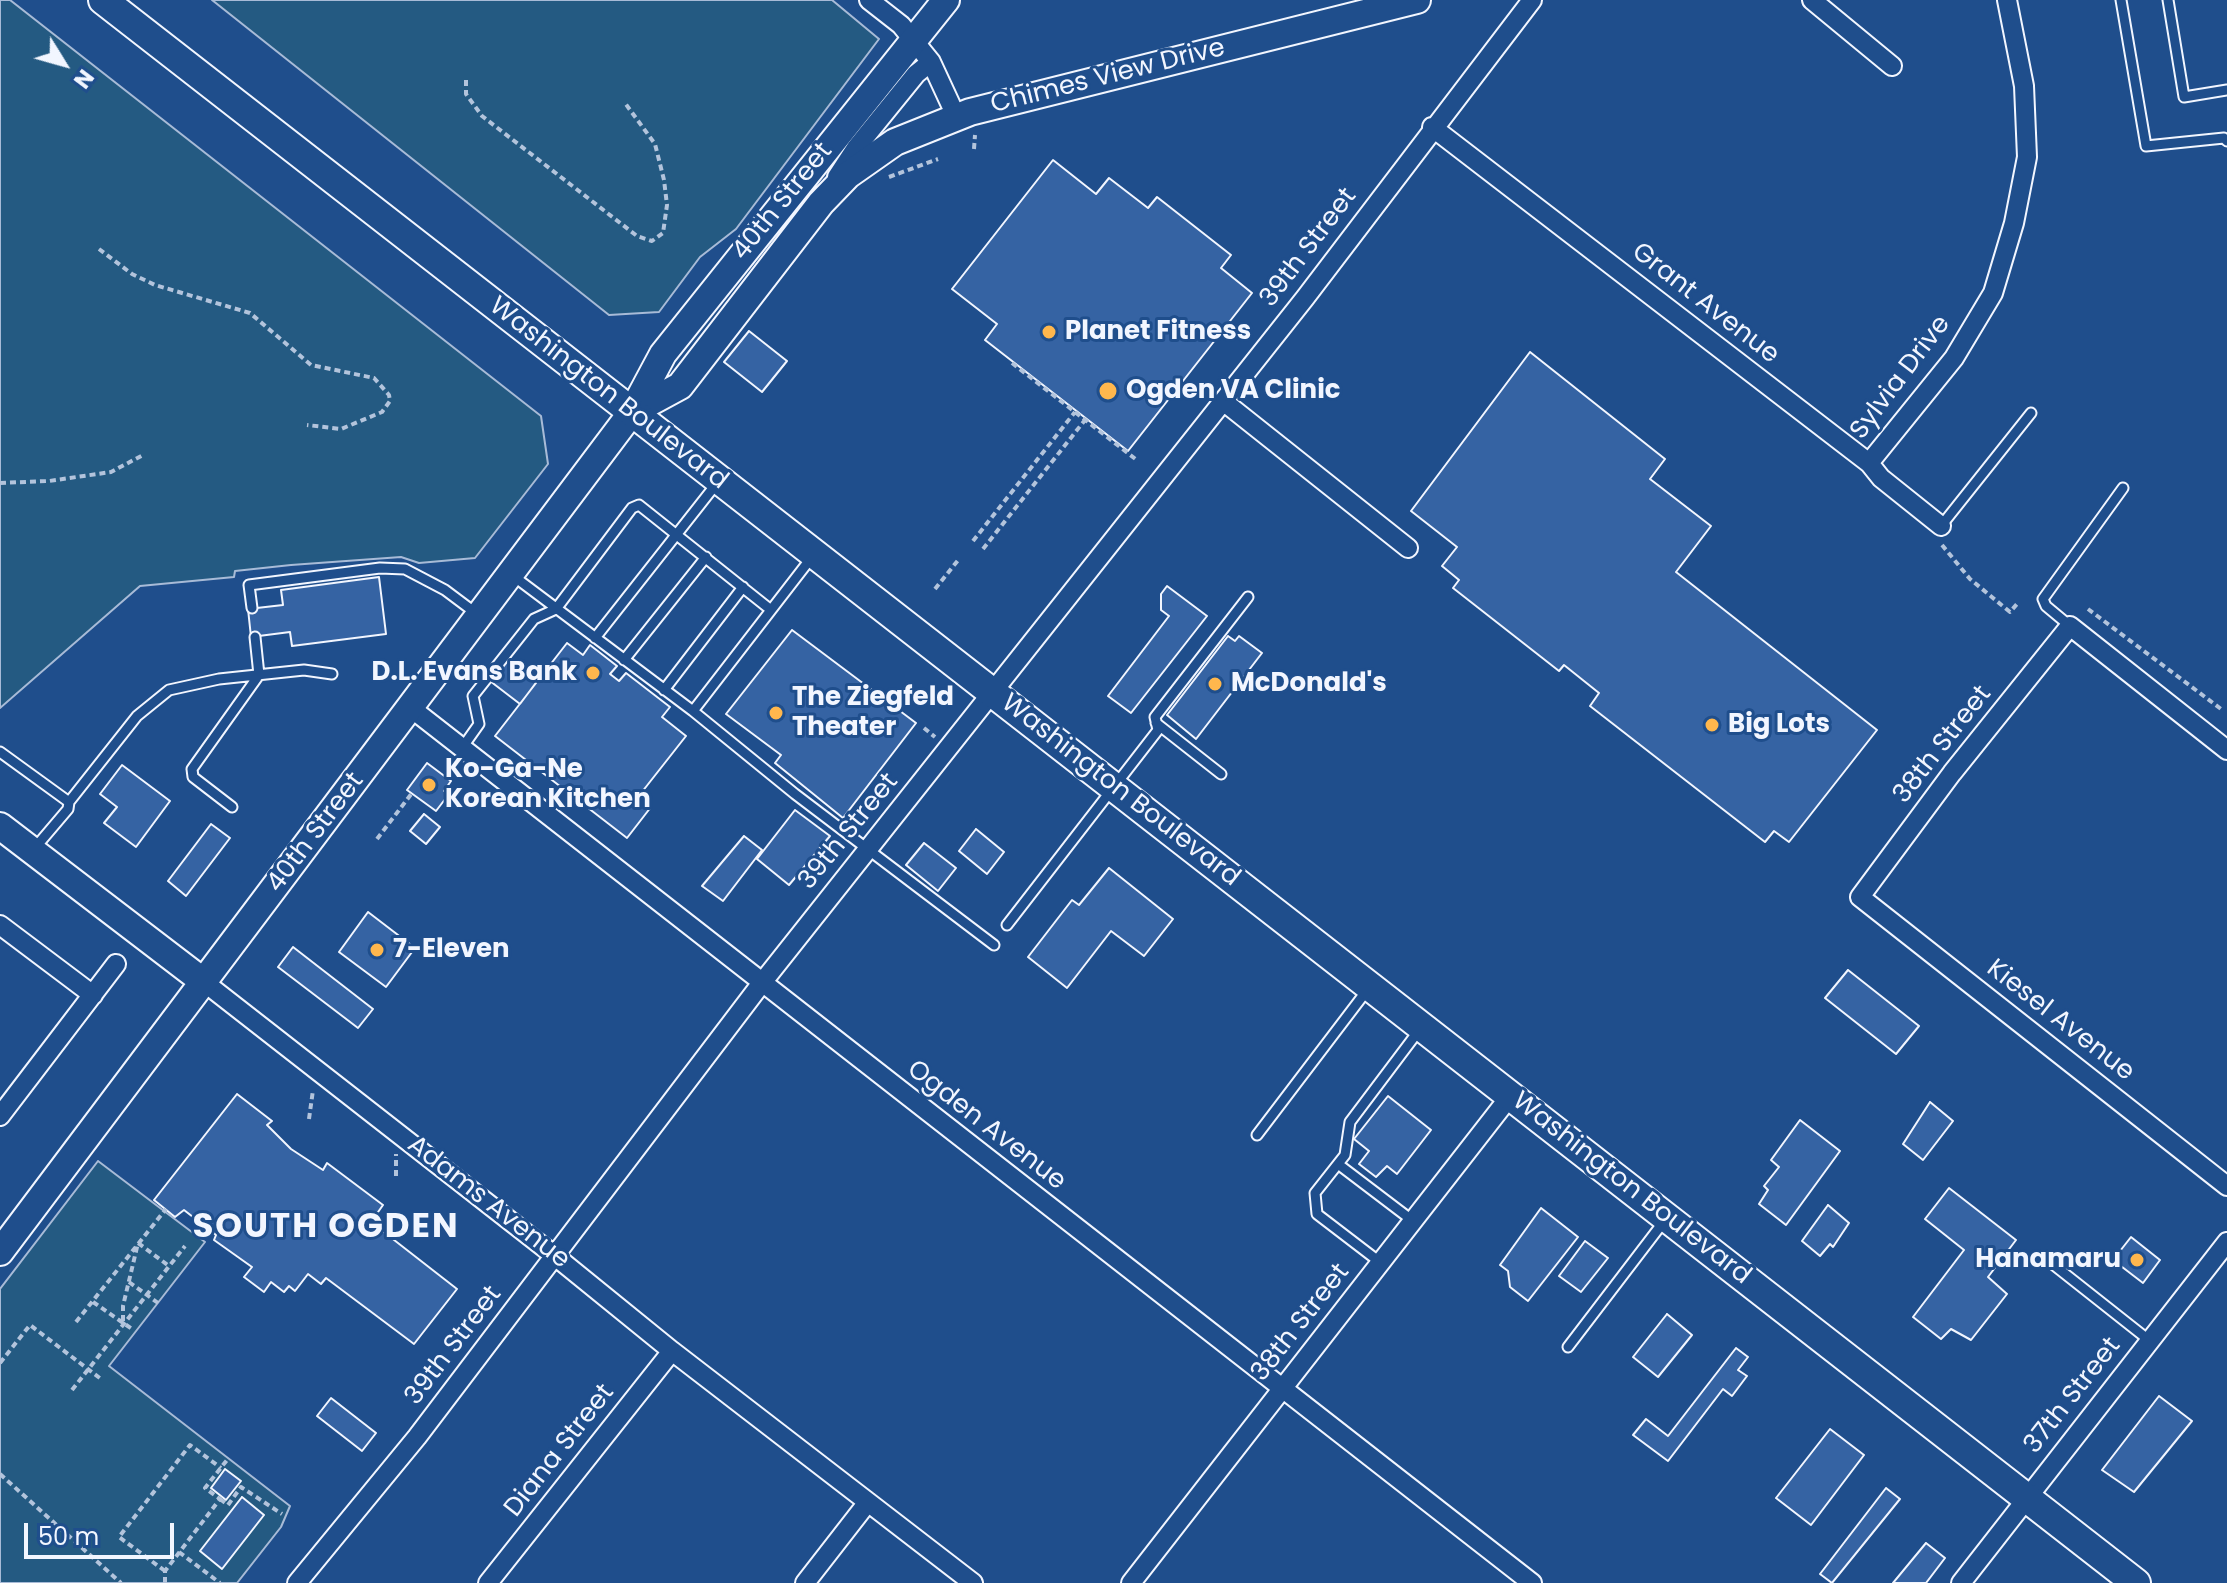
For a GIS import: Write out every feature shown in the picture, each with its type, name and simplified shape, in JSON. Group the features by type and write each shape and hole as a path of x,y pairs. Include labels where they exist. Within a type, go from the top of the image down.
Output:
{"main road":[{"name":"Washington Boulevard","path":"103,0 2136,1583"},
{"name":"40th Street","path":"0,1252 411,708 477,614 632,412 663,354 946,0"},
{"name":"Chimes View Drive","path":"821,203 878,152 956,116 1417,0"},
{"name":"40th Street","path":"632,412 680,386 821,203"},
{"name":"Adams Avenue","path":"3,834 32,850 204,982"}],"street":[{"path":"869,0 914,40 931,62 956,116"},
{"name":"39th Street","path":"297,1583 417,1437 761,984 1223,401 1532,0"},
{"path":"1812,0 1892,66"},
{"name":"Sylvia Drive","path":"1869,463 1954,358 1993,293 2014,223 2027,157 2024,86 2007,0"},
{"name":"40th Street","path":"821,203 856,148 916,74 931,62"},
{"name":"Grant Avenue","path":"1432,127 1869,463 1942,536"},
{"path":"1223,401 1408,548"},
{"path":"2070,626 2227,750"},
{"name":"38th Street","path":"1860,897 1952,773 2070,626"},
{"name":"Ogden Avenue","path":"411,708 1532,1583"},
{"name":"Kiesel Avenue","path":"1860,897 2227,1186"},
{"path":"0,925 93,995"},
{"path":"0,1116 7,1094 116,964"},
{"name":"Adams Avenue","path":"204,982 672,1351 973,1583"},
{"name":"38th Street","path":"1131,1583 1511,1095"},
{"name":"37th Street","path":"1961,1583 2227,1242"},
{"name":"Diana Street","path":"488,1583 672,1351"},
{"path":"805,1583 868,1502"}],"lane":[{"path":"2121,0 2146,146 2224,138 2227,141"},
{"path":"2168,0 2184,97 2227,90"},
{"path":"1942,536 2031,413"},
{"path":"595,638 719,480"},
{"path":"2070,626 2046,606 2043,599 2123,488"},
{"path":"462,748 479,724 473,696 534,619 556,609 632,508 639,505 771,610"},
{"path":"693,711 814,554"},
{"path":"624,660 706,557"},
{"path":"252,608 249,585 380,568 405,569 445,590 477,614"},
{"path":"510,573 994,945"},
{"path":"664,690 743,587"},
{"path":"1007,925 1158,730 1155,717 1248,597"},
{"path":"232,807 193,777 192,769 259,675 255,637"},
{"path":"32,850 68,809 69,802 137,716 169,690 304,670 332,674"},
{"path":"1156,723 1221,774"},
{"path":"0,752 69,802"},
{"path":"1257,1135 1370,986"},
{"path":"1381,1263 1317,1214 1315,1193 1345,1155 1350,1122 1423,1027"},
{"path":"1338,1164 1413,1221"},
{"path":"1568,1347 1667,1217"},
{"path":"2050,1262 2150,1341"}],"path":[{"path":"466,80 466,94 482,116 637,236 652,241 663,233 667,205 664,180 655,144 625,103"},
{"path":"879,181 938,159"},
{"path":"99,249 132,274 155,285 250,313 311,365 374,378 389,395 387,407 382,412 341,429 307,425"},
{"path":"1012,363 1138,461"},
{"path":"1075,412 975,538 985,546 1085,420"},
{"path":"0,483 49,481 111,472 143,455"},
{"path":"1034,464 1044,472"},
{"path":"1014,489 1024,497"},
{"path":"1002,504 1012,512"},
{"path":"991,518 1001,526"},
{"path":"1942,536 1970,579 2010,612 2017,604"},
{"path":"935,589 959,559"},
{"path":"2088,609 2221,709"},
{"path":"377,839 412,793"},
{"path":"309,1119 315,1068"},
{"path":"76,1322 166,1209"},
{"path":"138,1243 169,1266"},
{"path":"124,1324 123,1306 138,1243"},
{"path":"72,1390 185,1246"},
{"path":"129,1282 158,1303"},
{"path":"93,1302 132,1329"},
{"path":"0,1363 30,1325 101,1379"},
{"path":"165,1571 119,1537 190,1445 221,1468"},
{"path":"227,1460 205,1488 228,1505 241,1487 282,1514"},
{"path":"0,1474 121,1583"},
{"path":"165,1583 165,1571 220,1499"},
{"path":"179,1552 220,1583"}],"shaded area":[{"path":"0,0 10,0 541,416 548,464 475,558 419,563 401,557 291,565 235,571 234,577 140,586 0,708"},
{"path":"212,0 832,0 879,39 736,229 700,257 659,312 609,315"},
{"path":"98,1161 205,1242 109,1366 290,1506 281,1527 237,1583 0,1583 0,1289"}],"building":[{"path":"1053,160 1096,194 1109,178 1148,208 1157,197 1231,255 1221,268 1252,293 1128,451 985,340 997,324 952,289"},
{"path":"749,331 787,361 762,392 724,362"},
{"path":"1530,352 1665,459 1650,479 1711,526 1676,572 1877,730 1789,842 1774,831 1765,842 1590,706 1599,693 1564,665 1559,671 1453,588 1459,580 1442,566 1457,547 1411,511"},
{"path":"379,577 386,634 292,646 290,632 251,637 248,609 283,605 281,590"},
{"path":"1167,586 1207,616 1131,713 1108,696 1169,616 1161,610 1161,594"},
{"path":"792,630 916,723 843,818 775,763 781,755 726,714"},
{"name":"McDonald's","path":"1228,636 1235,641 1239,636 1262,653 1196,739 1167,715"},
{"path":"567,643 583,655 590,645 617,666 610,674 619,681 626,673 670,707 662,717 686,736 638,797 651,807 627,838 495,736"},
{"path":"509,657 538,680 520,704 490,681"},
{"name":"Ko-Ga-Ne Korean Kitchen","path":"427,763 451,781 444,791 449,794 436,811 407,790"},
{"path":"122,765 170,801 136,847 104,823 117,807 100,794"},
{"path":"795,810 830,836 789,885 757,859"},
{"path":"424,814 440,827 426,844 410,831"},
{"path":"211,824 230,838 186,896 168,881"},
{"path":"976,829 1004,852 987,874 959,851"},
{"path":"744,836 762,850 723,901 702,886"},
{"path":"924,843 956,868 938,891 906,865"},
{"path":"1109,868 1173,919 1144,956 1111,931 1067,988 1028,957 1072,900 1079,905"},
{"name":"7-Eleven","path":"368,912 415,948 386,987 339,952"},
{"name":"7-Eleven","path":"293,947 373,1009 358,1028 278,967"},
{"path":"1848,970 1919,1026 1896,1054 1825,998"},
{"path":"237,1094 272,1121 267,1125 291,1149 323,1170 327,1163 383,1205 371,1222 457,1289 414,1344 326,1278 321,1284 308,1274 295,1291 289,1286 284,1292 271,1282 264,1292 244,1277 252,1267 214,1240 216,1235 184,1210 175,1217 154,1200"},
{"path":"1388,1096 1431,1130 1397,1174 1387,1166 1376,1177 1359,1164 1369,1151 1354,1139"},
{"path":"1930,1102 1953,1121 1923,1160 1903,1144"},
{"path":"1800,1120 1840,1151 1786,1225 1759,1204 1768,1190 1764,1186 1779,1167 1771,1160"},
{"path":"1949,1188 2016,1240 1988,1277 2007,1294 1971,1340 1951,1329 1941,1339 1913,1317 1964,1250 1925,1219"},
{"path":"1828,1205 1849,1223 1833,1247 1830,1244 1820,1256 1802,1241"},
{"path":"1541,1208 1578,1237 1528,1301 1510,1287 1508,1271 1500,1265"},
{"name":"Hanamaru","path":"2131,1237 2160,1260 2143,1283 2113,1260"},
{"path":"1585,1241 1608,1258 1581,1292 1559,1276"},
{"path":"1667,1314 1692,1335 1658,1377 1633,1357"},
{"path":"1736,1348 1748,1357 1738,1370 1747,1376 1732,1396 1723,1389 1668,1461 1633,1435 1646,1419 1668,1436"},
{"path":"2159,1396 2192,1421 2134,1492 2102,1470"},
{"path":"331,1398 376,1433 362,1451 317,1416"},
{"path":"1830,1429 1864,1455 1811,1525 1776,1498"},
{"path":"225,1469 241,1481 226,1500 211,1488"},
{"path":"1886,1488 1900,1499 1832,1583 1820,1574"},
{"path":"242,1497 264,1515 222,1569 200,1551"},
{"path":"1926,1543 1945,1558 1926,1583 1893,1583"}],"place":[{"name":"Planet Fitness","path":"1049,332"},
{"name":"Ogden VA Clinic","path":"1108,391"},
{"name":"D.L. Evans Bank","path":"593,673"},
{"name":"McDonald's","path":"1215,684"},
{"name":"The Ziegfeld Theater","path":"776,713"},
{"name":"Big Lots","path":"1712,725"},
{"name":"Ko-Ga-Ne Korean Kitchen","path":"429,785"},
{"name":"7-Eleven","path":"377,950"},
{"name":"Hanamaru","path":"2137,1260"}],"district":[{"name":"SOUTH OGDEN","path":"326,1228"}]}
